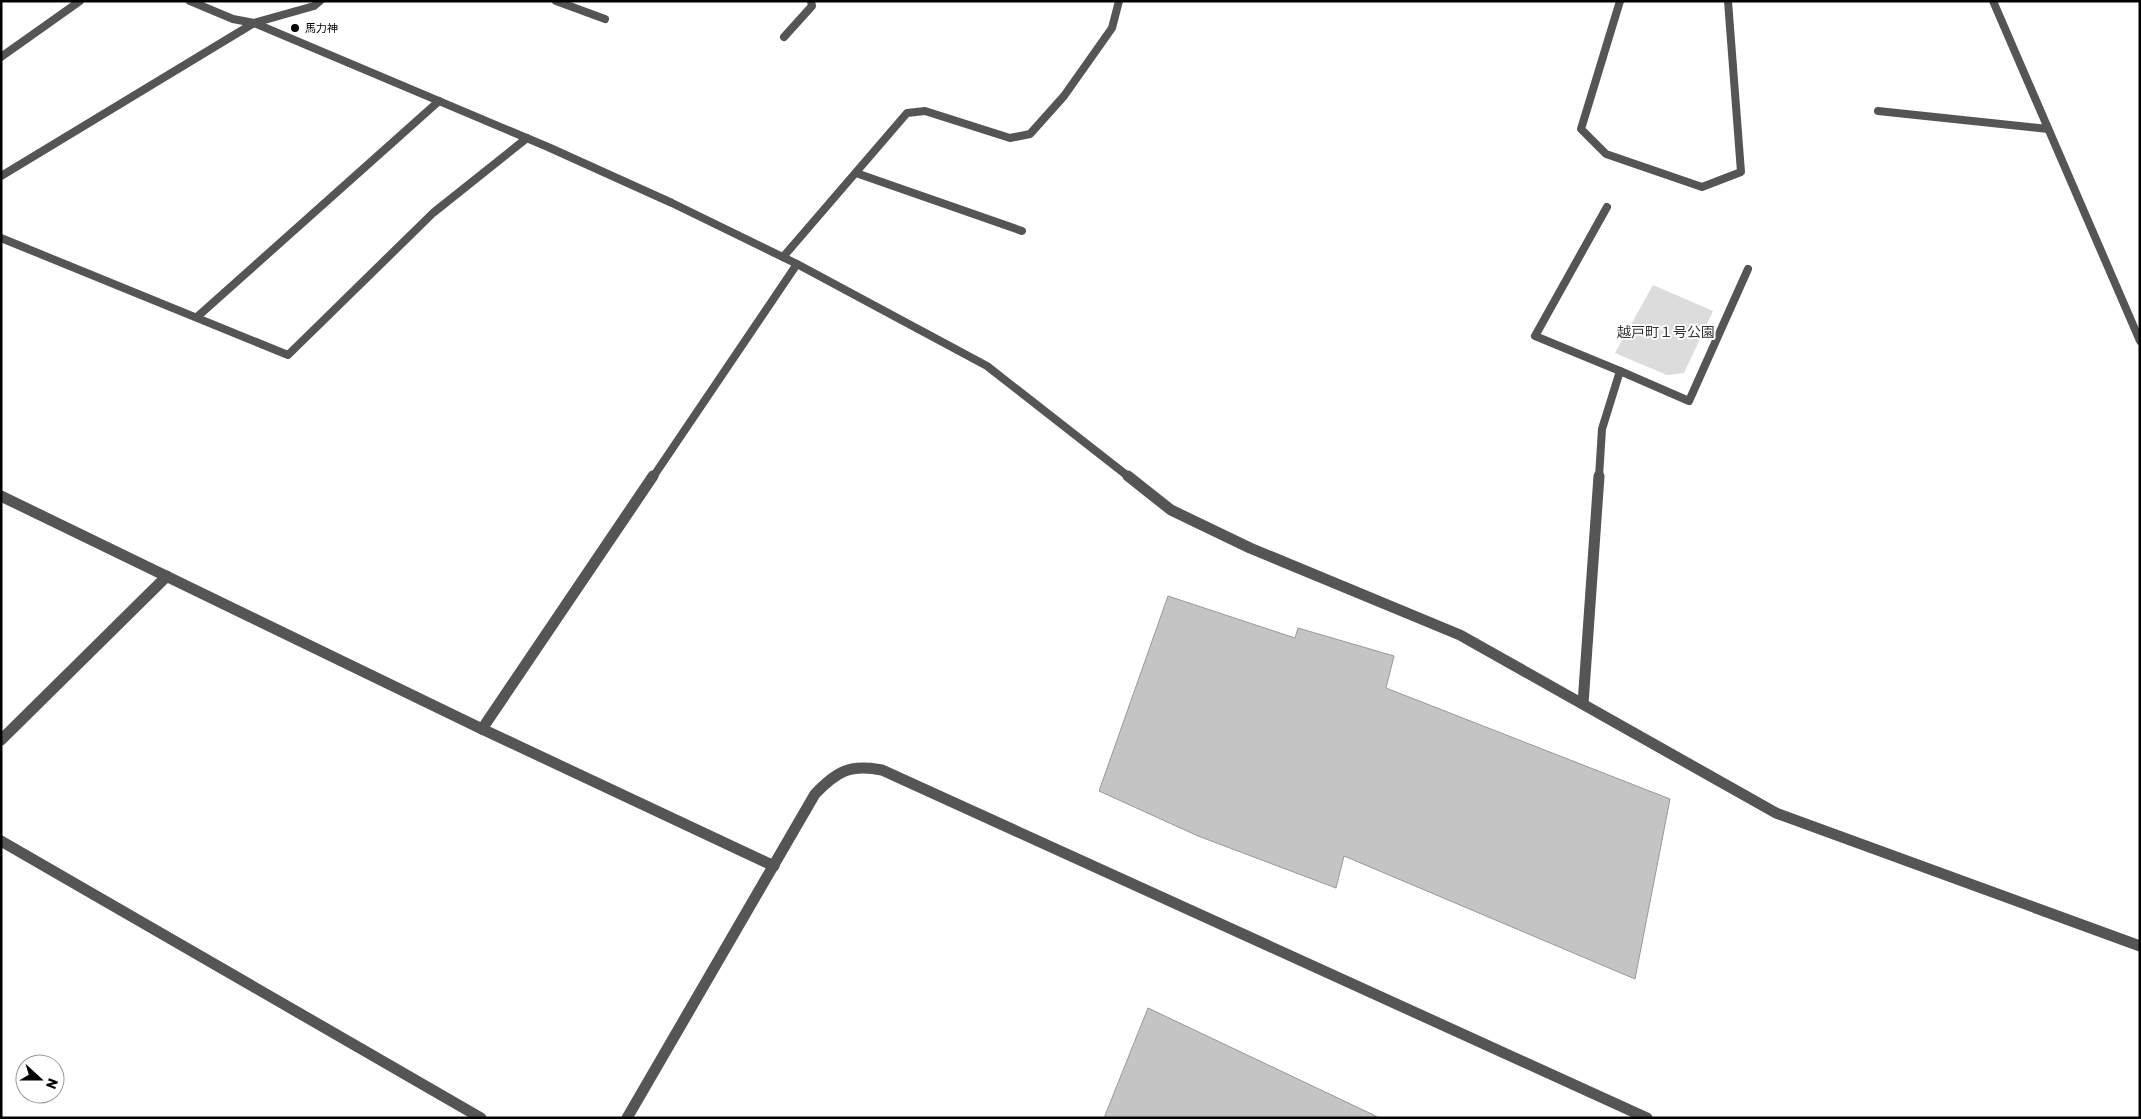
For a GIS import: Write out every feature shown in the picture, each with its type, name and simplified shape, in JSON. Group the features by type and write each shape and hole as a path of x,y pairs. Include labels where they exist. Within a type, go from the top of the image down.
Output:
{"street":[{"path":"1,56 80,1"},
{"path":"190,1 233,19 254,23 527,138 672,203 797,264 987,366 1171,510 1250,548 1460,635 1776,813 2140,946"},
{"path":"1,176 254,23 314,6 320,1"},
{"path":"556,1 604,19"},
{"path":"784,37 812,6 811,1"},
{"path":"783,258 907,113 925,111 1010,138 1030,134 1064,96 1112,28 1119,1"},
{"path":"1620,1 1581,129 1606,154 1702,187 1741,172 1728,1"},
{"path":"1993,1 2140,342"},
{"path":"197,317 439,101"},
{"path":"1878,111 2048,128"},
{"path":"1,238 288,354 433,213 527,138"},
{"path":"856,173 1022,231"},
{"path":"1607,208 1535,336 1689,401 1748,269"},
{"path":"482,730 797,264"},
{"path":"1583,704 1602,429 1620,371"},
{"path":"1,496 482,730 774,866"},
{"path":"1,740 167,576"},
{"path":"627,1118 815,794 828,780 845,769 863,766 882,770 1647,1118"},
{"path":"1,841 481,1118"}],"green space":[{"name":"越戸町１号公園","path":"1653,285 1713,311 1684,373 1667,375 1615,353"}],"building":[{"path":"1168,596 1295,638 1298,628 1394,656 1386,688 1670,799 1635,979 1344,856 1336,888 1198,836 1099,791"},
{"path":"1148,1008 1380,1118 1104,1118"}],"place":[{"name":"馬力神","path":"295,28"}]}
